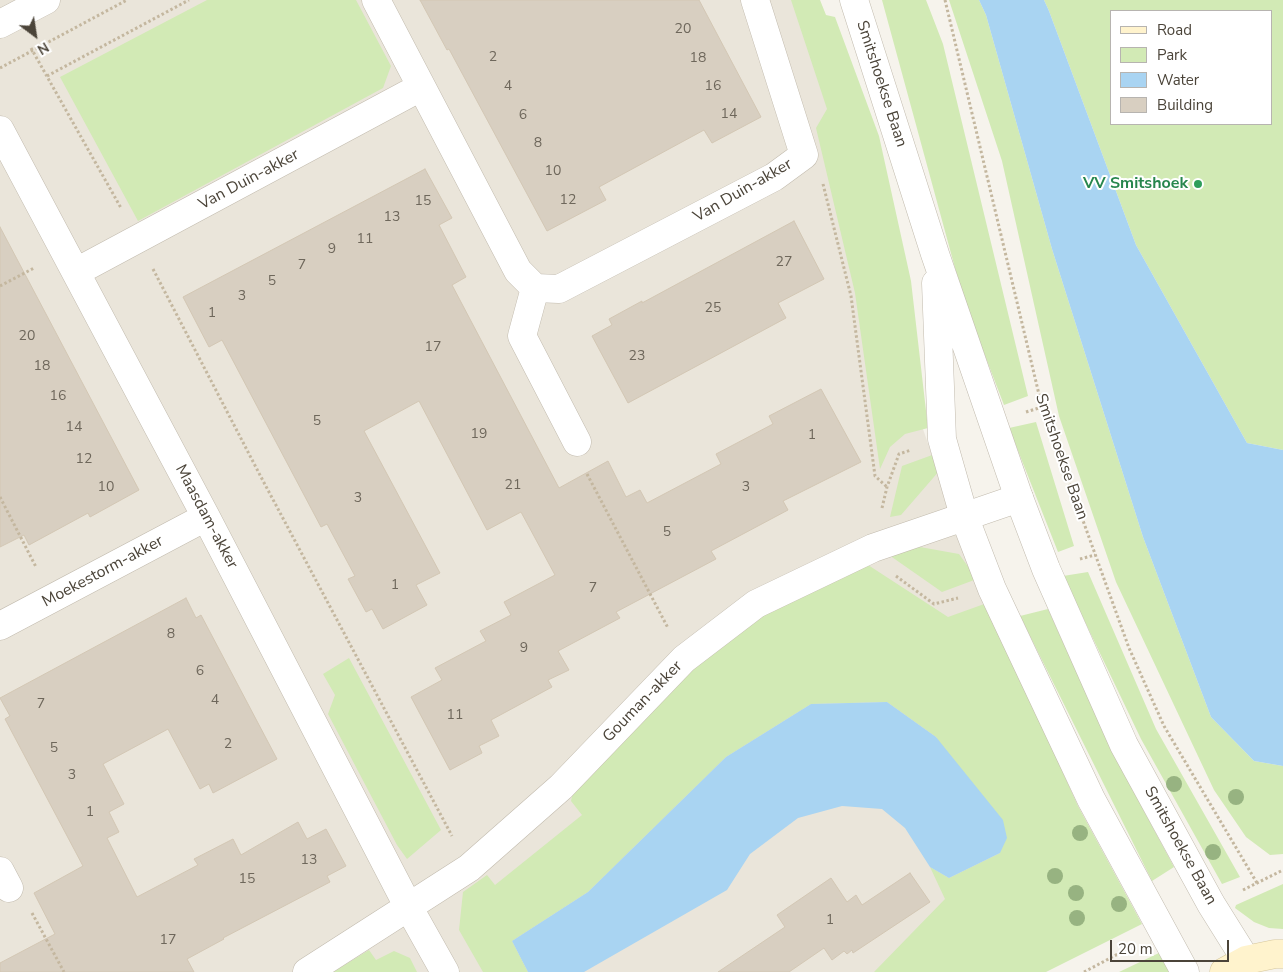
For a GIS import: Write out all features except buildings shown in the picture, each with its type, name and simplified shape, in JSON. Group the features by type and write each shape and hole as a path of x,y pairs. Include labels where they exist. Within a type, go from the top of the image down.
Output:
{"main road":[{"path":"1235,966 1275,954 1283,954"}],"street":[{"path":"7,21 46,0"},
{"path":"376,0 518,271 535,288 522,336 577,442"},
{"name":"Van Duin-akker","path":"535,288 559,289 774,177 804,155 755,0"},
{"name":"Smitshoekse Baan","path":"854,0 935,254 1019,498 1046,569 1124,745 1211,904 1235,966"},
{"name":"Van Duin-akker","path":"76,272 421,87"},
{"name":"Maasdam-akker","path":"0,130 206,517 408,906 445,972"},
{"name":"Smitshoekse Baan","path":"935,254 942,439 964,516 992,589 1091,799 1185,972"},
{"name":"Gouman-akker","path":"307,972 469,868 561,787 684,659 756,604 873,548 1019,498"},
{"name":"Moekestorm-akker","path":"0,626 206,517"}],"path":[{"path":"0,68 127,0"},
{"path":"47,76 189,0"},
{"name":"Smitshoekse Baan","path":"945,0 1045,416 1129,648 1164,726 1257,883"},
{"path":"7,21 32,51 138,239 261,477 469,868"},
{"path":"804,155 820,172 851,296 875,476 887,487"},
{"path":"577,442 574,449 684,659"},
{"path":"0,497 52,598"},
{"path":"5,879 24,898 64,972"}],"shaded area":[{"path":"0,0 798,0 912,397 1097,936 1036,972 0,972"}],"green space":[{"path":"207,0 356,0 391,66 383,88 138,221 60,77"},
{"path":"791,0 820,0 826,15 835,17 879,136 911,281 928,428 905,434 890,447 880,469 855,293 816,128 827,109"},
{"path":"882,0 926,0 943,44 1028,396 1004,405 964,301"},
{"path":"949,0 979,0 986,15 1052,249 1143,537 1211,717 1254,761 1283,766 1283,854 1270,855 1246,837 1214,790 1116,582 1059,416 1002,161"},
{"name":"VV Smitshoek","path":"1044,0 1283,0 1283,450 1247,443 1136,245"},
{"path":"1036,422 1074,546 1058,552 1009,428"},
{"path":"935,454 940,470 901,515 890,517 902,466"},
{"path":"920,547 959,554 977,579 942,592 889,555"},
{"path":"865,563 948,617 987,603 1078,806 1142,924 1046,972 874,972 945,899 930,867 949,878 1000,853 936,737 887,702 811,704 726,757 588,892 512,941 528,972 483,972 459,930 463,892 487,875 495,885 582,815 571,801 574,787 708,650 768,610"},
{"path":"1088,572 1156,729 1240,877 1222,884 1141,739 1063,576"},
{"path":"1048,609 1114,755 1174,867 1152,881 1020,616"},
{"path":"349,658 441,830 407,859 397,845 328,714 335,695 323,674"},
{"path":"1283,884 1283,929 1269,928 1254,922 1235,908 1236,905"},
{"path":"369,950 376,960 394,951 410,958 417,972 333,972"},
{"path":"1161,952 1170,972 1119,972"}],"water":[{"path":"979,0 1044,0 1136,245 1247,443 1283,450 1283,766 1254,761 1211,717 1143,537 1052,249 986,15"},
{"path":"887,702 936,737 1003,820 1007,838 1000,853 949,878 930,867 905,828 882,809 842,806 798,818 750,854 727,890 584,972 528,972 512,941 588,892 726,757 811,704"}],"place":[{"name":"VV Smitshoek","path":"1198,184"}]}
